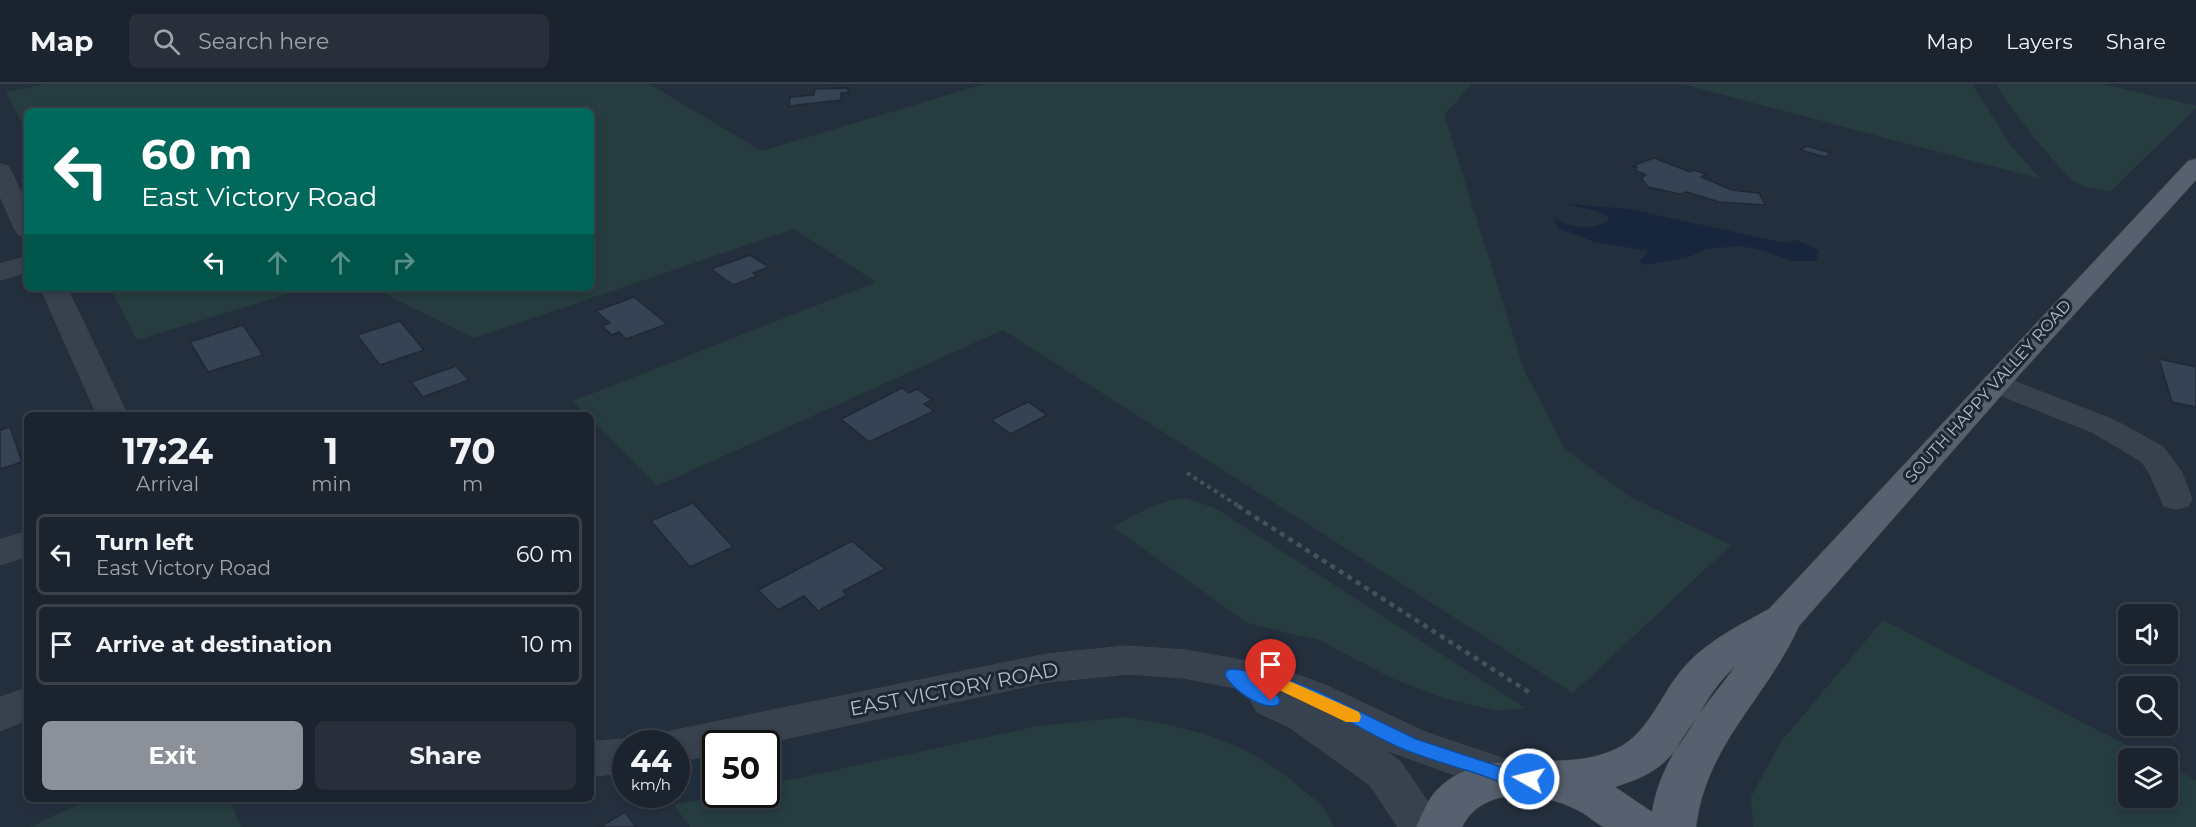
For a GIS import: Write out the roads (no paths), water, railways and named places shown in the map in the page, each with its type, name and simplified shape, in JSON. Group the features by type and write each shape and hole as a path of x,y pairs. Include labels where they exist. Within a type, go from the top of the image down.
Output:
{"main road":[{"name":"SOUTH HAPPY VALLEY ROAD","path":"1783,619 1995,383 2192,175"},
{"path":"1439,827 1452,804 1478,786 1529,779 1592,776 1620,769 1640,757 1662,736 1680,703 1700,676 1729,649 1783,619"},
{"path":"1673,827 1683,778 1700,744 1759,665 1783,619"},
{"path":"1529,779 1586,791 1622,813 1637,827"}],"street":[{"path":"0,171 24,223"},
{"path":"0,272 24,265"},
{"path":"55,291 111,412"},
{"path":"1995,383 2103,426 2152,454 2165,471 2176,499"},
{"path":"0,553 24,544"},
{"name":"EAST VICTORY ROAD","path":"690,743 1047,668 1126,660 1184,664 1233,675 1270,680 1311,696 1410,744 1529,779"},
{"name":"EAST VICTORY ROAD","path":"1233,675 1255,693 1303,716 1385,773 1424,827"},
{"path":"0,715 24,704"},
{"path":"594,759 612,757"}],"water":[{"path":"1566,204 1629,209 1785,243 1797,240 1819,250 1816,261 1792,261 1765,251 1741,246 1706,249 1689,257 1646,265 1639,262 1649,251 1595,242 1559,229 1554,219 1575,226 1590,227 1604,223 1610,218 1597,211"}]}
